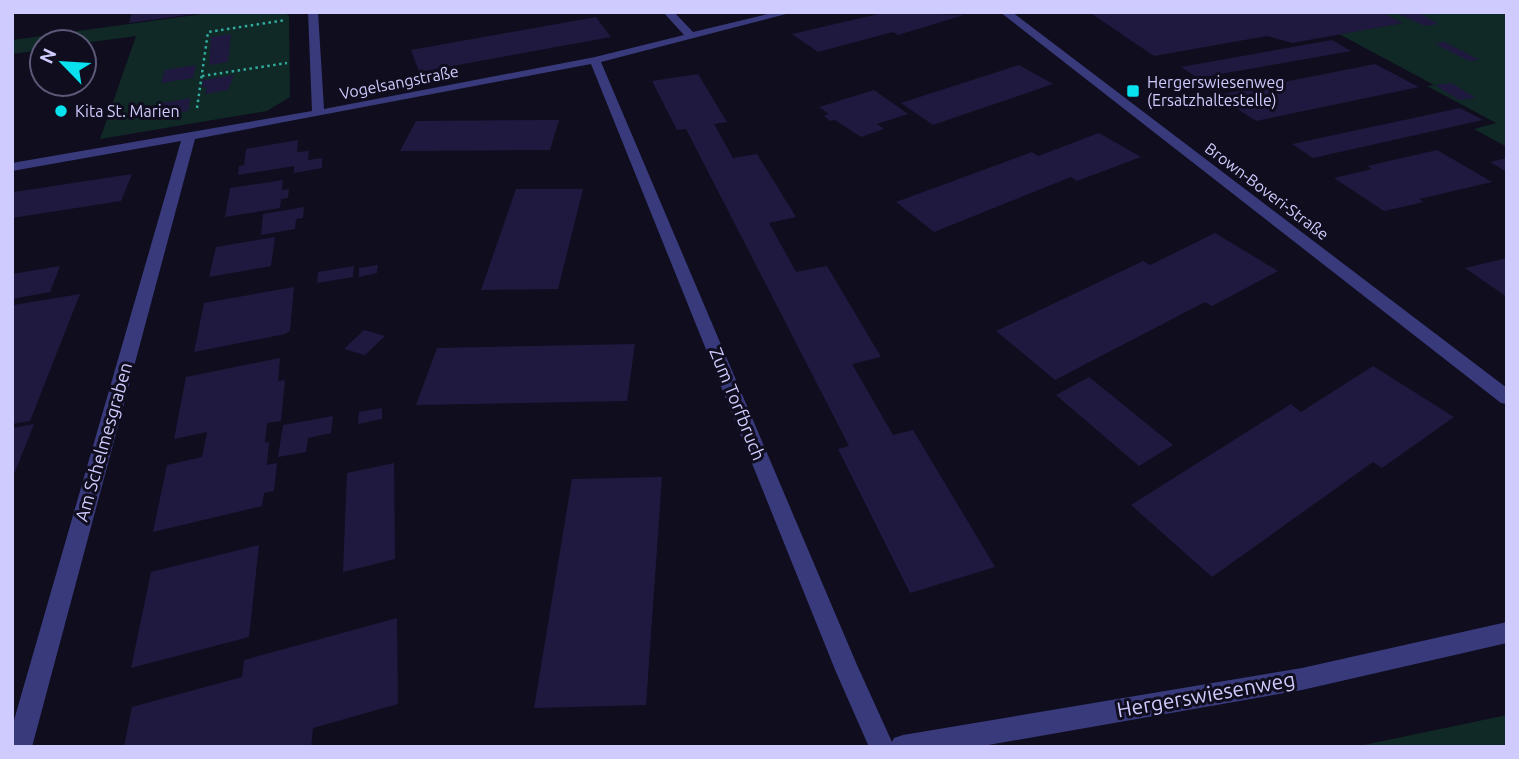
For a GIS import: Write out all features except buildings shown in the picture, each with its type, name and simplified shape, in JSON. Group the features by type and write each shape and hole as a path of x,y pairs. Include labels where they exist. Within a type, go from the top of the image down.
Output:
{"street":[{"path":"668,12 691,36"},
{"name":"Vogelsangstraße","path":"12,167 192,128 318,114 595,60 789,12"},
{"name":"Brown-Boveri-Straße","path":"1004,12 1507,398"},
{"path":"313,14 318,114"},
{"name":"Zum Torfbruch","path":"595,60 848,672 882,747"},
{"name":"Am Schelmesgraben","path":"19,747 192,128"},
{"name":"Hergerswiesenweg","path":"903,747 1302,679 1507,632"}],"path":[{"path":"192,128 208,32 313,14"},
{"path":"202,76 316,59"}],"green space":[{"path":"217,12 284,12 289,16 290,97 267,111 100,139 136,36 98,41 98,28"},
{"path":"1381,12 1507,12 1507,147 1474,129 1496,123 1427,86 1434,85 1339,34 1402,23"},
{"path":"28,38 28,52 12,54 12,40"},
{"path":"1507,715 1507,747 1354,747"}],"place":[{"name":"Hergerswiesenweg (Ersatzhaltestelle)","path":"1133,91"},
{"name":"Kita St. Marien","path":"61,111"}]}
